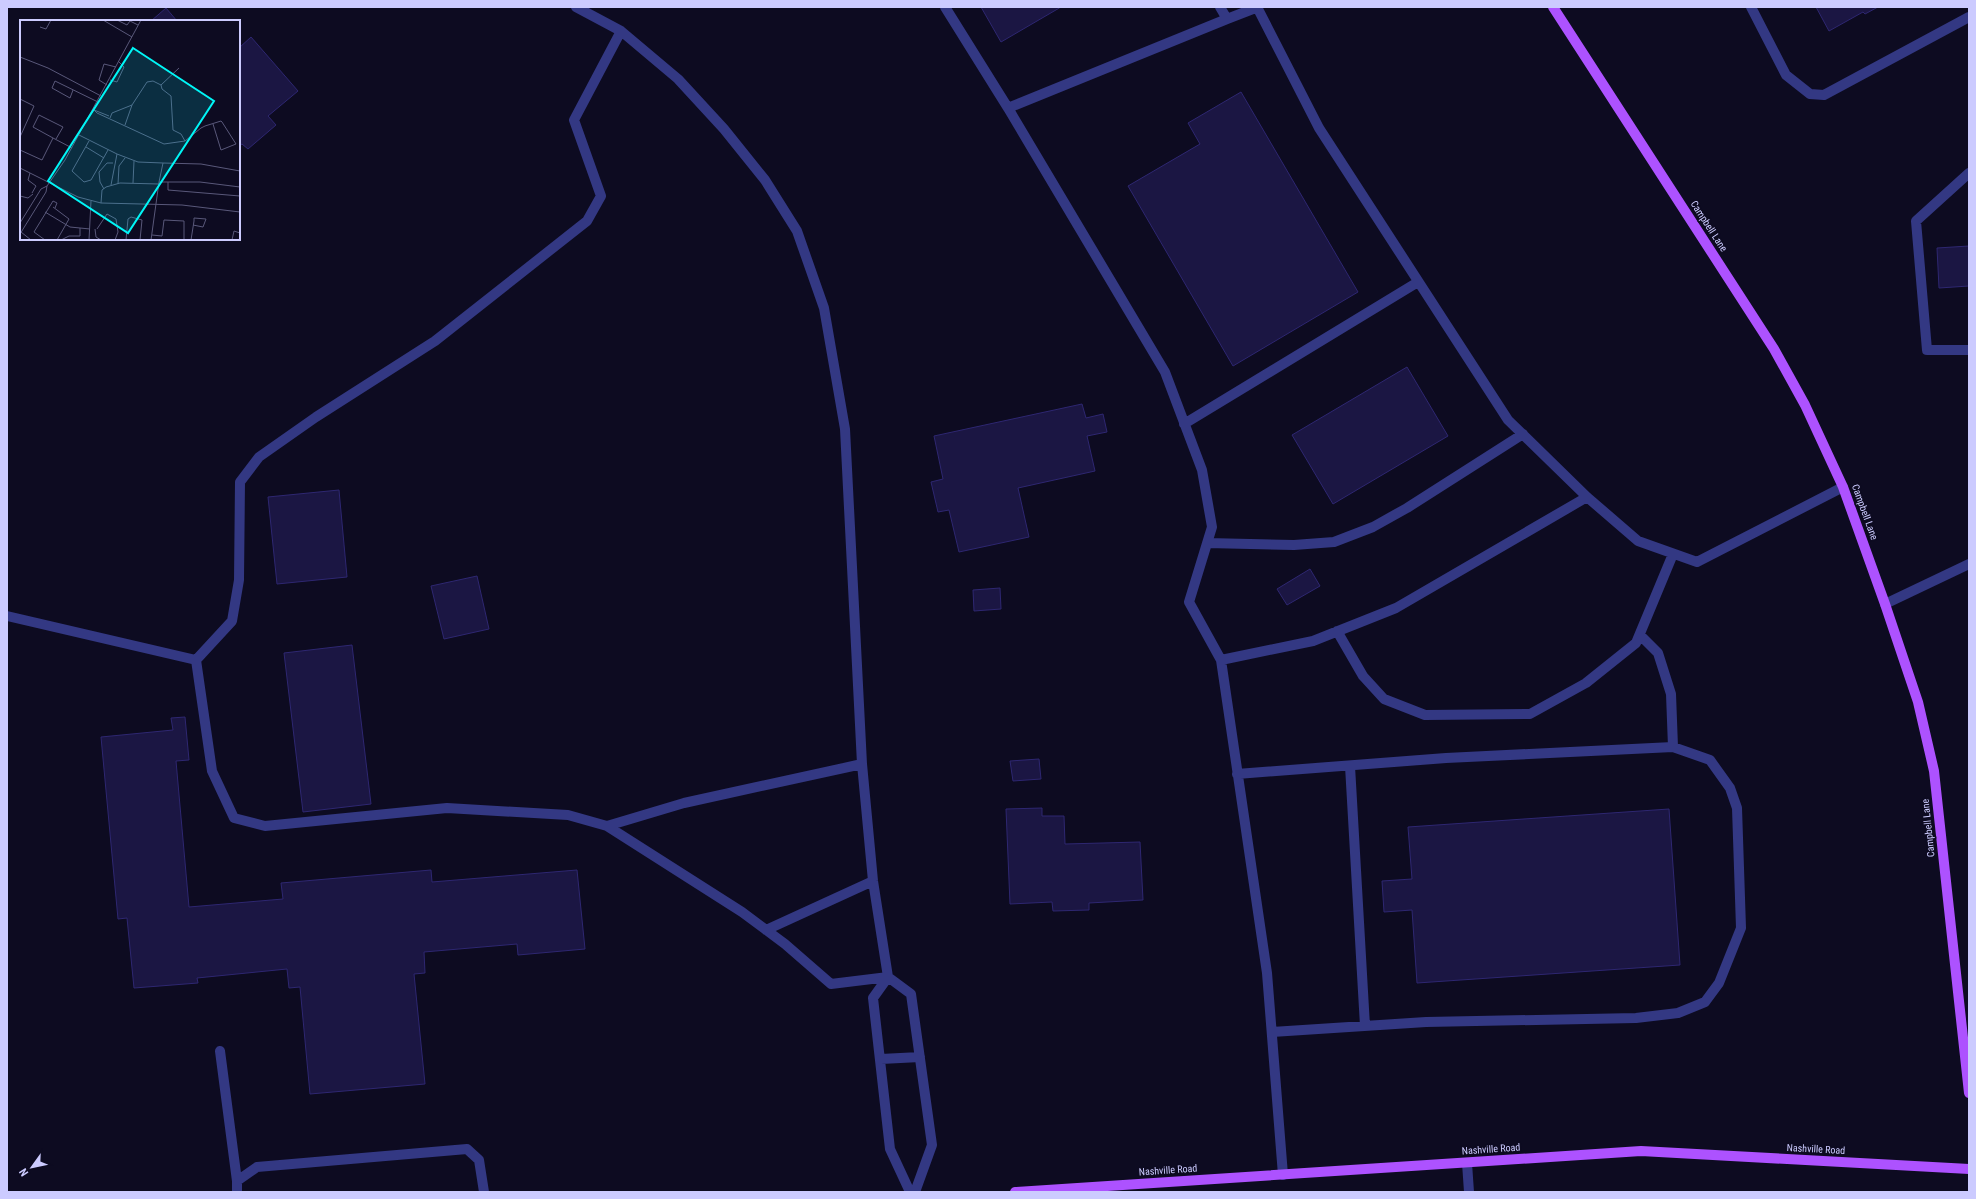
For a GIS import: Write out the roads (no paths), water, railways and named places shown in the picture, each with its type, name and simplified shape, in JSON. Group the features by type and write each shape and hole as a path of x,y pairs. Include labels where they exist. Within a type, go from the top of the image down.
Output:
{"main road":[{"name":"Campbell Lane","path":"1553,7 1774,349 1805,405 1843,487 1918,702 1934,771 1969,1093"},
{"name":"Nashville Road","path":"1015,1192 1641,1151 1969,1169"}],"street":[{"path":"576,7 621,31 678,79 724,129 765,180 797,231 824,308 845,429 862,764 873,881 888,977 873,998 890,1149 910,1192"},
{"path":"945,7 1008,108 1165,372 1202,470 1212,527 1189,602 1220,660 1267,973 1283,1175"},
{"path":"1220,7 1227,19"},
{"path":"1008,108 1258,7 1319,128 1508,420 1587,497 1638,541 1697,562 1843,487"},
{"path":"1751,7 1786,75 1810,94 1824,95 1969,17"},
{"path":"196,660 232,621 239,580 240,482 259,457 316,417 436,341 587,221 601,196 574,120 621,31"},
{"path":"1969,173 1916,221 1927,350 1969,350"},
{"path":"1184,424 1418,282"},
{"path":"1207,543 1294,545 1334,542 1373,527 1407,508 1523,434"},
{"path":"1220,660 1312,641 1396,608 1587,497"},
{"path":"1337,631 1362,676 1384,699 1425,715 1530,714 1586,683 1636,642 1673,554"},
{"path":"1885,604 1969,564"},
{"path":"7,616 196,660"},
{"path":"1640,635 1658,653 1671,694 1673,747"},
{"path":"196,660 212,771 234,818 265,826 446,808 568,815 608,826 742,912 831,984 888,977 911,994 932,1144 915,1192"},
{"path":"1237,774 1446,758 1673,747 1710,760 1730,788 1737,808 1741,928 1719,983 1705,1002 1678,1013 1636,1018 1426,1022 1272,1032"},
{"path":"608,826 684,803 862,764"},
{"path":"1350,766 1365,1026"},
{"path":"766,930 873,881"},
{"path":"220,1051 237,1181 237,1192"},
{"path":"881,1059 920,1057"},
{"path":"237,1181 257,1167 467,1148 479,1160 484,1192"},
{"path":"1467,1163 1469,1192"}]}
